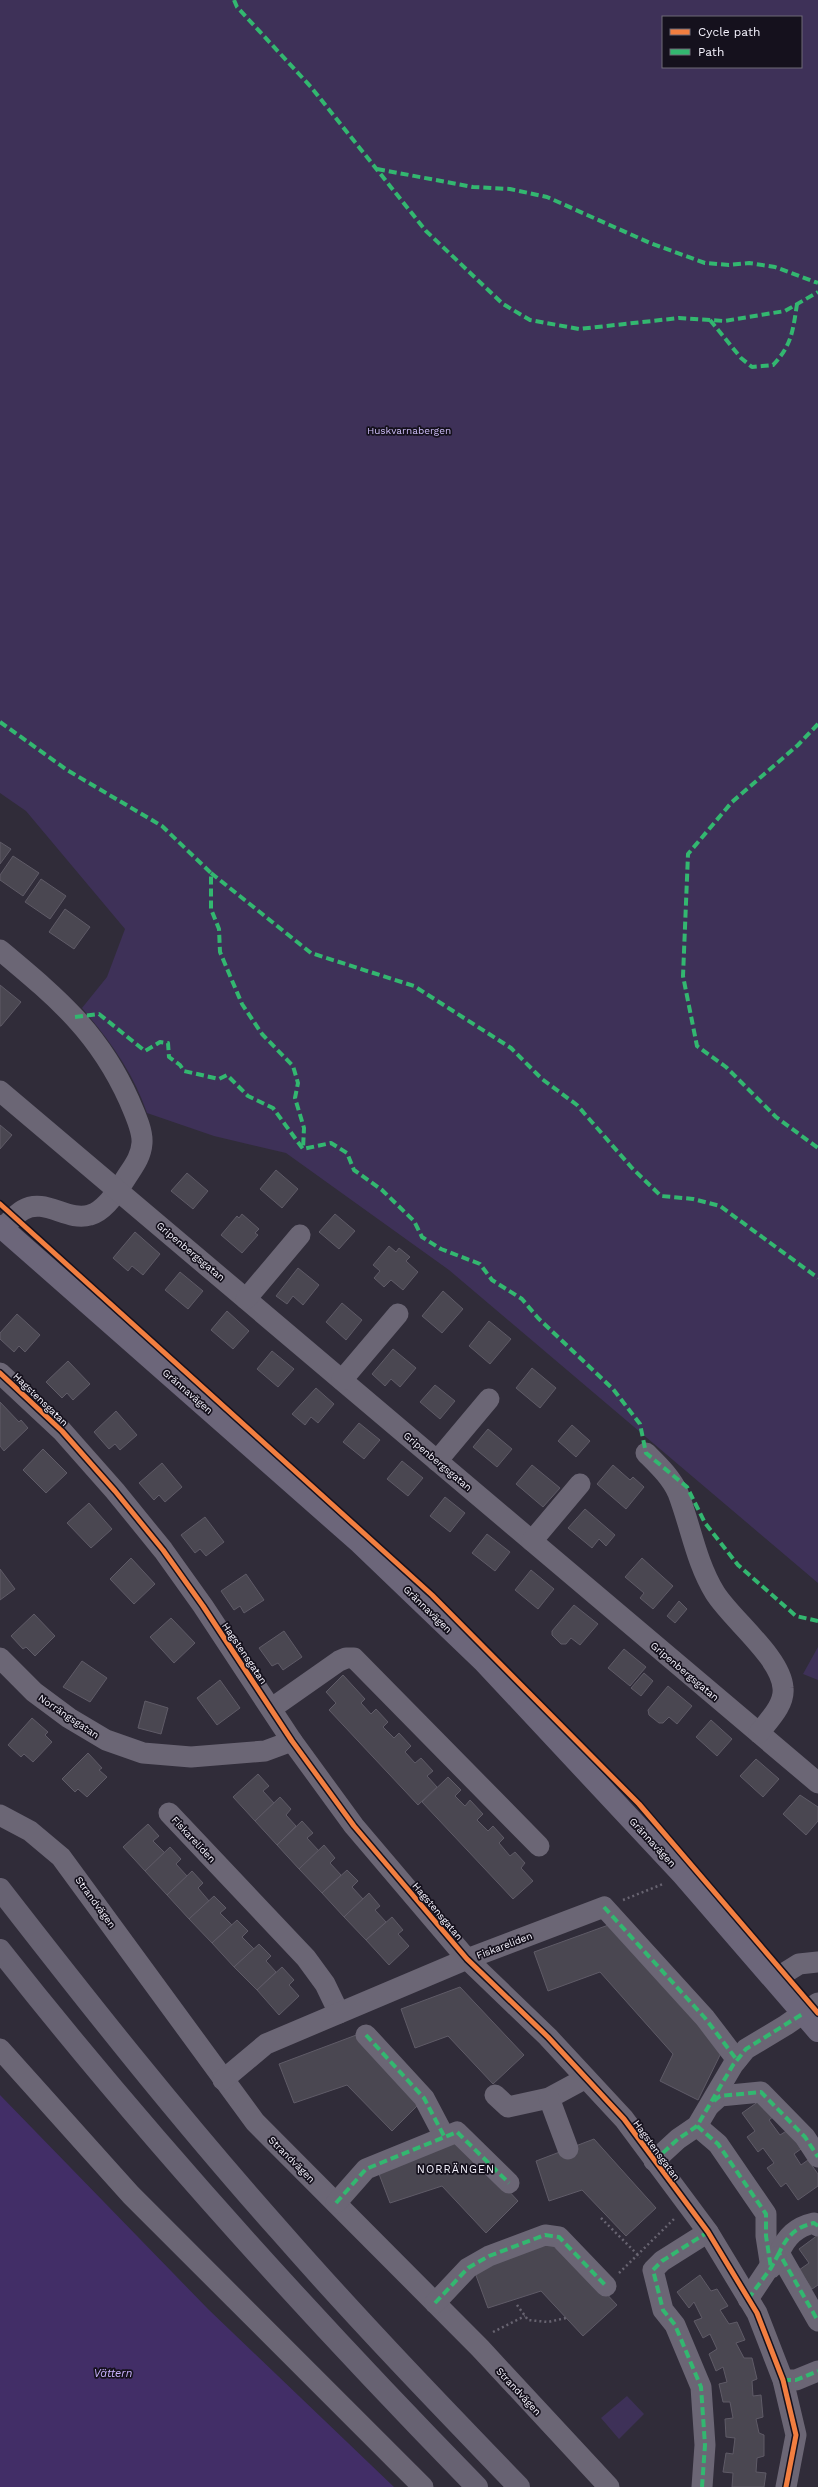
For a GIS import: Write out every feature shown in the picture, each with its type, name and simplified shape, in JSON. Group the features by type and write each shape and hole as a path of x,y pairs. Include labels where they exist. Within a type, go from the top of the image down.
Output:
{"highway":[{"path":"0,1889 91,2007 279,2230 395,2358 519,2487"},
{"path":"0,1950 62,2028 255,2252 376,2384 477,2487"}],"main road":[{"name":"Grännavägen","path":"1,1227 360,1543 483,1661 683,1875 775,1979 811,2008 818,2031"}],"street":[{"path":"0,950 70,1011 97,1042 119,1078 135,1114 142,1142 139,1158 118,1189 106,1204 91,1215 73,1216 39,1205 23,1209 1,1227"},
{"name":"Gripenbergsgatan","path":"0,1091 118,1189 818,1783"},
{"path":"246,1298 300,1235"},
{"path":"342,1380 398,1314"},
{"name":"Hagstensgatan","path":"0,1373 62,1431 120,1497 194,1594 272,1708 292,1741 354,1826 467,1959 548,2036 624,2119 708,2232 757,2313 783,2380 796,2435 786,2487"},
{"path":"437,1461 489,1400"},
{"path":"646,1453 667,1475 678,1493 704,1574 716,1595 779,1672 784,1689 781,1701 759,1733"},
{"path":"532,1541 580,1484"},
{"name":"Norrängsgatan","path":"0,1658 34,1692 69,1718 106,1740 143,1753 191,1757 265,1751 292,1741"},
{"path":"272,1708 339,1661 346,1658 354,1658 539,1846"},
{"name":"Fiskareliden","path":"169,1812 306,1958 325,1984 339,2013"},
{"name":"Strandvägen","path":"0,1815 30,1831 62,1857 222,2080 255,2122 480,2348 609,2487"},
{"path":"604,1908 705,2018 737,2060"},
{"name":"Fiskareliden","path":"222,2080 266,2044 467,1959 604,1908"},
{"path":"775,1979 798,1964 818,1962"},
{"path":"654,2161 678,2139 697,2126 737,2060 746,2049 811,2008"},
{"path":"366,2035 424,2098 444,2136"},
{"path":"0,2049 142,2206 423,2487"},
{"path":"495,2095 508,2107 549,2098 586,2078"},
{"path":"709,2106 720,2096 761,2092 805,2137 818,2156"},
{"path":"549,2098 568,2149"},
{"path":"697,2126 718,2144 766,2214 766,2236 775,2260 818,2321"},
{"path":"336,2203 366,2170 444,2136 457,2132 509,2183"},
{"path":"748,2299 775,2260 785,2239 800,2226 817,2223"},
{"path":"702,2487 705,2444 700,2387 675,2325 663,2310 653,2270 669,2256 708,2232"},
{"path":"435,2303 468,2268 489,2256 545,2235 559,2237 606,2286"},
{"path":"783,2380 796,2380 818,2371"}],"path":[{"path":"604,1908 683,1875"},
{"path":"606,2286 636,2253 688,2207"},
{"path":"601,2218 653,2270"},
{"path":"518,2305 528,2320 548,2322 566,2318"},
{"path":"480,2348 492,2332 525,2316"}],"green space":[{"name":"Huskvarnabergen","path":"0,0 818,0 818,1583 449,1270 286,1153 214,1136 147,1113 128,1070 111,1045 82,1008 107,977 125,929 26,811 0,793"},
{"path":"818,1647 818,1680 803,1674"},
{"path":"627,2396 644,2414 619,2439 601,2418"}],"water":[{"name":"Vättern","path":"0,2095 208,2309 394,2487 0,2487"}],"building":[{"path":"0,842 11,849 0,864"},
{"path":"13,856 39,873 23,896 0,880 0,875"},
{"path":"41,879 66,896 50,919 25,902"},
{"path":"65,909 90,927 74,949 49,932"},
{"path":"0,985 21,1002 1,1026 0,1026"},
{"path":"0,1125 12,1135 0,1149"},
{"path":"276,1170 298,1189 282,1208 260,1189"},
{"path":"187,1173 208,1191 193,1209 171,1191"},
{"path":"242,1214 259,1229 255,1233 258,1235 242,1253 221,1235 237,1216 239,1218"},
{"path":"335,1214 355,1231 339,1249 319,1232"},
{"path":"135,1232 160,1254 143,1275 132,1266 128,1271 113,1258"},
{"path":"389,1246 396,1252 399,1248 410,1257 406,1261 418,1272 403,1290 391,1280 384,1287 374,1278 380,1271 373,1265"},
{"path":"298,1268 319,1285 303,1305 293,1296 287,1304 276,1296"},
{"path":"180,1272 203,1291 188,1309 165,1290"},
{"path":"443,1291 463,1309 442,1333 422,1316"},
{"path":"342,1303 362,1320 346,1340 326,1322"},
{"path":"227,1311 249,1331 233,1349 211,1330"},
{"path":"17,1314 40,1335 25,1352 19,1346 14,1352 0,1339 0,1333"},
{"path":"489,1321 511,1339 490,1364 469,1346"},
{"path":"393,1349 416,1368 400,1387 391,1379 385,1386 372,1374"},
{"path":"272,1351 294,1369 278,1387 257,1369"},
{"path":"68,1361 90,1384 73,1400 67,1393 62,1398 46,1382"},
{"path":"532,1368 556,1388 540,1408 516,1388"},
{"path":"435,1385 455,1401 440,1419 420,1402"},
{"path":"316,1388 334,1404 318,1423 311,1417 305,1425 292,1414"},
{"path":"0,1402 19,1422 21,1420 28,1428 4,1451 0,1446"},
{"path":"116,1411 137,1435 120,1450 115,1444 109,1449 94,1432"},
{"path":"359,1423 380,1440 364,1459 343,1442"},
{"path":"572,1425 590,1441 576,1457 558,1441"},
{"path":"488,1429 512,1449 497,1467 473,1447"},
{"path":"43,1449 67,1473 46,1493 23,1470"},
{"path":"402,1461 423,1478 408,1496 387,1479"},
{"path":"162,1463 182,1487 165,1502 159,1495 154,1500 139,1483"},
{"path":"532,1465 560,1488 543,1507 516,1484"},
{"path":"613,1465 630,1480 633,1477 644,1487 626,1509 597,1484"},
{"path":"445,1497 465,1513 450,1532 430,1516"},
{"path":"89,1503 112,1529 91,1548 67,1523"},
{"path":"585,1509 615,1535 606,1546 599,1539 592,1548 568,1528"},
{"path":"205,1517 224,1542 206,1556 200,1549 195,1553 181,1535"},
{"path":"487,1534 510,1552 495,1571 472,1553"},
{"path":"131,1558 155,1584 134,1604 110,1579"},
{"path":"642,1558 673,1586 653,1609 640,1598 644,1593 625,1577"},
{"path":"0,1569 15,1589 0,1600"},
{"path":"531,1570 554,1589 538,1609 515,1590"},
{"path":"246,1574 264,1600 244,1613 240,1606 234,1610 221,1591"},
{"path":"679,1601 687,1609 675,1623 667,1616"},
{"path":"574,1605 598,1624 580,1645 571,1638 566,1644 561,1644 552,1635 552,1631"},
{"path":"34,1614 55,1636 35,1656 26,1647 23,1649 11,1636"},
{"path":"171,1618 195,1643 174,1663 150,1637"},
{"path":"284,1631 302,1657 283,1670 278,1663 272,1666 259,1648"},
{"path":"624,1649 646,1667 630,1686 608,1668"},
{"path":"82,1661 107,1678 90,1702 63,1687"},
{"path":"644,1673 653,1681 641,1696 631,1688"},
{"path":"343,1675 365,1699 361,1703 371,1714 376,1709 388,1722 383,1727 394,1738 399,1733 411,1746 405,1752 415,1763 421,1758 433,1771 427,1776 437,1787 418,1805 329,1710 336,1703 326,1692"},
{"path":"220,1680 240,1708 217,1725 197,1698"},
{"path":"668,1686 692,1706 677,1724 669,1717 663,1723 659,1723 649,1715 648,1710"},
{"path":"145,1701 168,1708 161,1734 138,1728"},
{"path":"32,1718 48,1732 45,1735 52,1742 33,1762 24,1754 21,1757 8,1745"},
{"path":"711,1720 732,1739 717,1756 696,1737"},
{"path":"88,1753 102,1768 99,1770 107,1777 87,1797 78,1789 75,1792 62,1779"},
{"path":"756,1759 779,1779 763,1797 740,1776"},
{"path":"258,1774 269,1786 263,1791 274,1803 255,1821 233,1797"},
{"path":"448,1777 461,1790 455,1796 465,1806 470,1800 483,1814 477,1820 488,1831 493,1826 504,1838 499,1843 510,1856 515,1852 525,1863 521,1868 533,1881 513,1899 422,1802"},
{"path":"800,1795 818,1807 818,1821 806,1835 783,1814"},
{"path":"280,1797 291,1809 286,1815 296,1826 277,1845 255,1821"},
{"path":"302,1821 313,1833 307,1838 319,1851 299,1869 277,1845"},
{"path":"148,1824 159,1836 153,1841 165,1853 145,1871 123,1847"},
{"path":"324,1845 335,1858 330,1863 341,1875 322,1893 299,1869"},
{"path":"170,1847 181,1859 176,1864 187,1876 167,1895 145,1871"},
{"path":"347,1870 358,1881 352,1887 363,1899 344,1917 322,1893"},
{"path":"192,1871 203,1883 198,1888 209,1901 189,1919 167,1895"},
{"path":"369,1893 380,1906 375,1910 386,1922 366,1940 344,1917"},
{"path":"214,1896 226,1908 220,1913 232,1925 212,1943 189,1919"},
{"path":"392,1917 403,1930 398,1934 409,1946 389,1965 366,1940"},
{"path":"237,1920 248,1931 242,1937 254,1949 234,1967 212,1943"},
{"path":"614,1923 724,2047 698,2100 660,2081 673,2054 600,1972 548,1991 534,1952"},
{"path":"259,1944 271,1956 266,1961 276,1972 257,1990 234,1967"},
{"path":"282,1967 294,1980 289,1985 299,1996 279,2015 257,1990"},
{"path":"460,1987 524,2055 493,2084 448,2036 415,2048 401,2009"},
{"path":"359,2034 422,2101 392,2131 347,2085 294,2103 279,2064"},
{"path":"762,2099 774,2116 769,2120 780,2135 788,2130 801,2149 794,2154 801,2165 808,2160 818,2174 818,2186 798,2200 786,2183 781,2187 767,2168 774,2163 763,2148 758,2152 747,2137 755,2131 742,2113"},
{"path":"456,2134 518,2201 486,2233 442,2186 390,2203 376,2166"},
{"path":"594,2139 656,2208 626,2236 582,2190 549,2201 536,2161"},
{"path":"818,2235 818,2285 812,2289 799,2270 809,2263 799,2249"},
{"path":"554,2238 617,2305 583,2336 541,2291 488,2308 474,2270"},
{"path":"700,2275 711,2291 717,2289 728,2306 720,2310 729,2324 737,2322 745,2340 736,2343 744,2358 752,2358 757,2379 752,2381 753,2396 761,2395 763,2417 756,2419 759,2433 764,2435 764,2456 757,2458 756,2472 766,2473 764,2487 732,2487 733,2473 723,2472 726,2453 733,2454 735,2438 726,2437 725,2419 733,2418 730,2402 723,2402 719,2384 727,2382 723,2367 716,2371 709,2354 717,2349 710,2334 703,2338 694,2321 702,2318 694,2302 689,2308 677,2292"}],"marked path":[{"path":"234,0 237,7 311,87 426,231 503,304 530,320 579,329 679,318 724,321 785,311 818,292"},
{"path":"377,169 473,187 510,189 547,197 650,243 705,263 729,265 749,263 775,267 818,283"},
{"path":"710,320 741,358 752,367 773,365 784,351 791,337 797,304"},
{"path":"0,722 67,770 162,826 211,873 211,909 219,929 220,952 242,1004 262,1034 293,1066 298,1083 295,1098 304,1128 303,1149"},
{"path":"818,724 798,745 732,802 688,854 683,976 697,1046 726,1067 776,1117 818,1148"},
{"path":"211,873 311,953 414,986 511,1048 542,1079 577,1105 632,1168 661,1196 693,1199 720,1206 818,1278"},
{"path":"75,1017 99,1014 145,1051 160,1042 168,1043 169,1057 180,1065 184,1071 219,1079 227,1075 248,1096 273,1108 303,1149 331,1143 347,1153 354,1170 382,1190 414,1221 422,1237 441,1249 480,1264 492,1280 522,1299 538,1318 613,1389 640,1424 646,1453 687,1487 705,1523 738,1565 796,1616 818,1621"},
{"path":"604,1907 705,2018 737,2060"},
{"path":"654,2161 678,2139 697,2126 733,2065 746,2049 804,2013"},
{"path":"366,2035 424,2098 444,2136"},
{"path":"714,2101 720,2096 761,2092 805,2137 818,2157"},
{"path":"697,2126 718,2144 766,2214 766,2236 771,2268"},
{"path":"336,2203 366,2169 457,2132 509,2183"},
{"path":"818,2226 814,2223 797,2230 785,2242 779,2253 818,2321"},
{"path":"702,2487 705,2445 701,2387 675,2325 663,2310 653,2270 662,2261 708,2232"},
{"path":"435,2303 468,2268 489,2256 545,2235 559,2237 606,2286"},
{"path":"748,2299 771,2268 779,2253"},
{"path":"783,2380 796,2380 818,2371"}],"cycle path":[{"path":"0,1204 432,1595 639,1804 818,2013"},
{"path":"0,1373 62,1431 115,1491 163,1550 203,1606 292,1741 354,1826 467,1959 548,2037 624,2119 708,2232 757,2313 783,2380 796,2435 786,2487"}],"district":[{"name":"NORRÄNGEN","path":"456,2169"}]}
